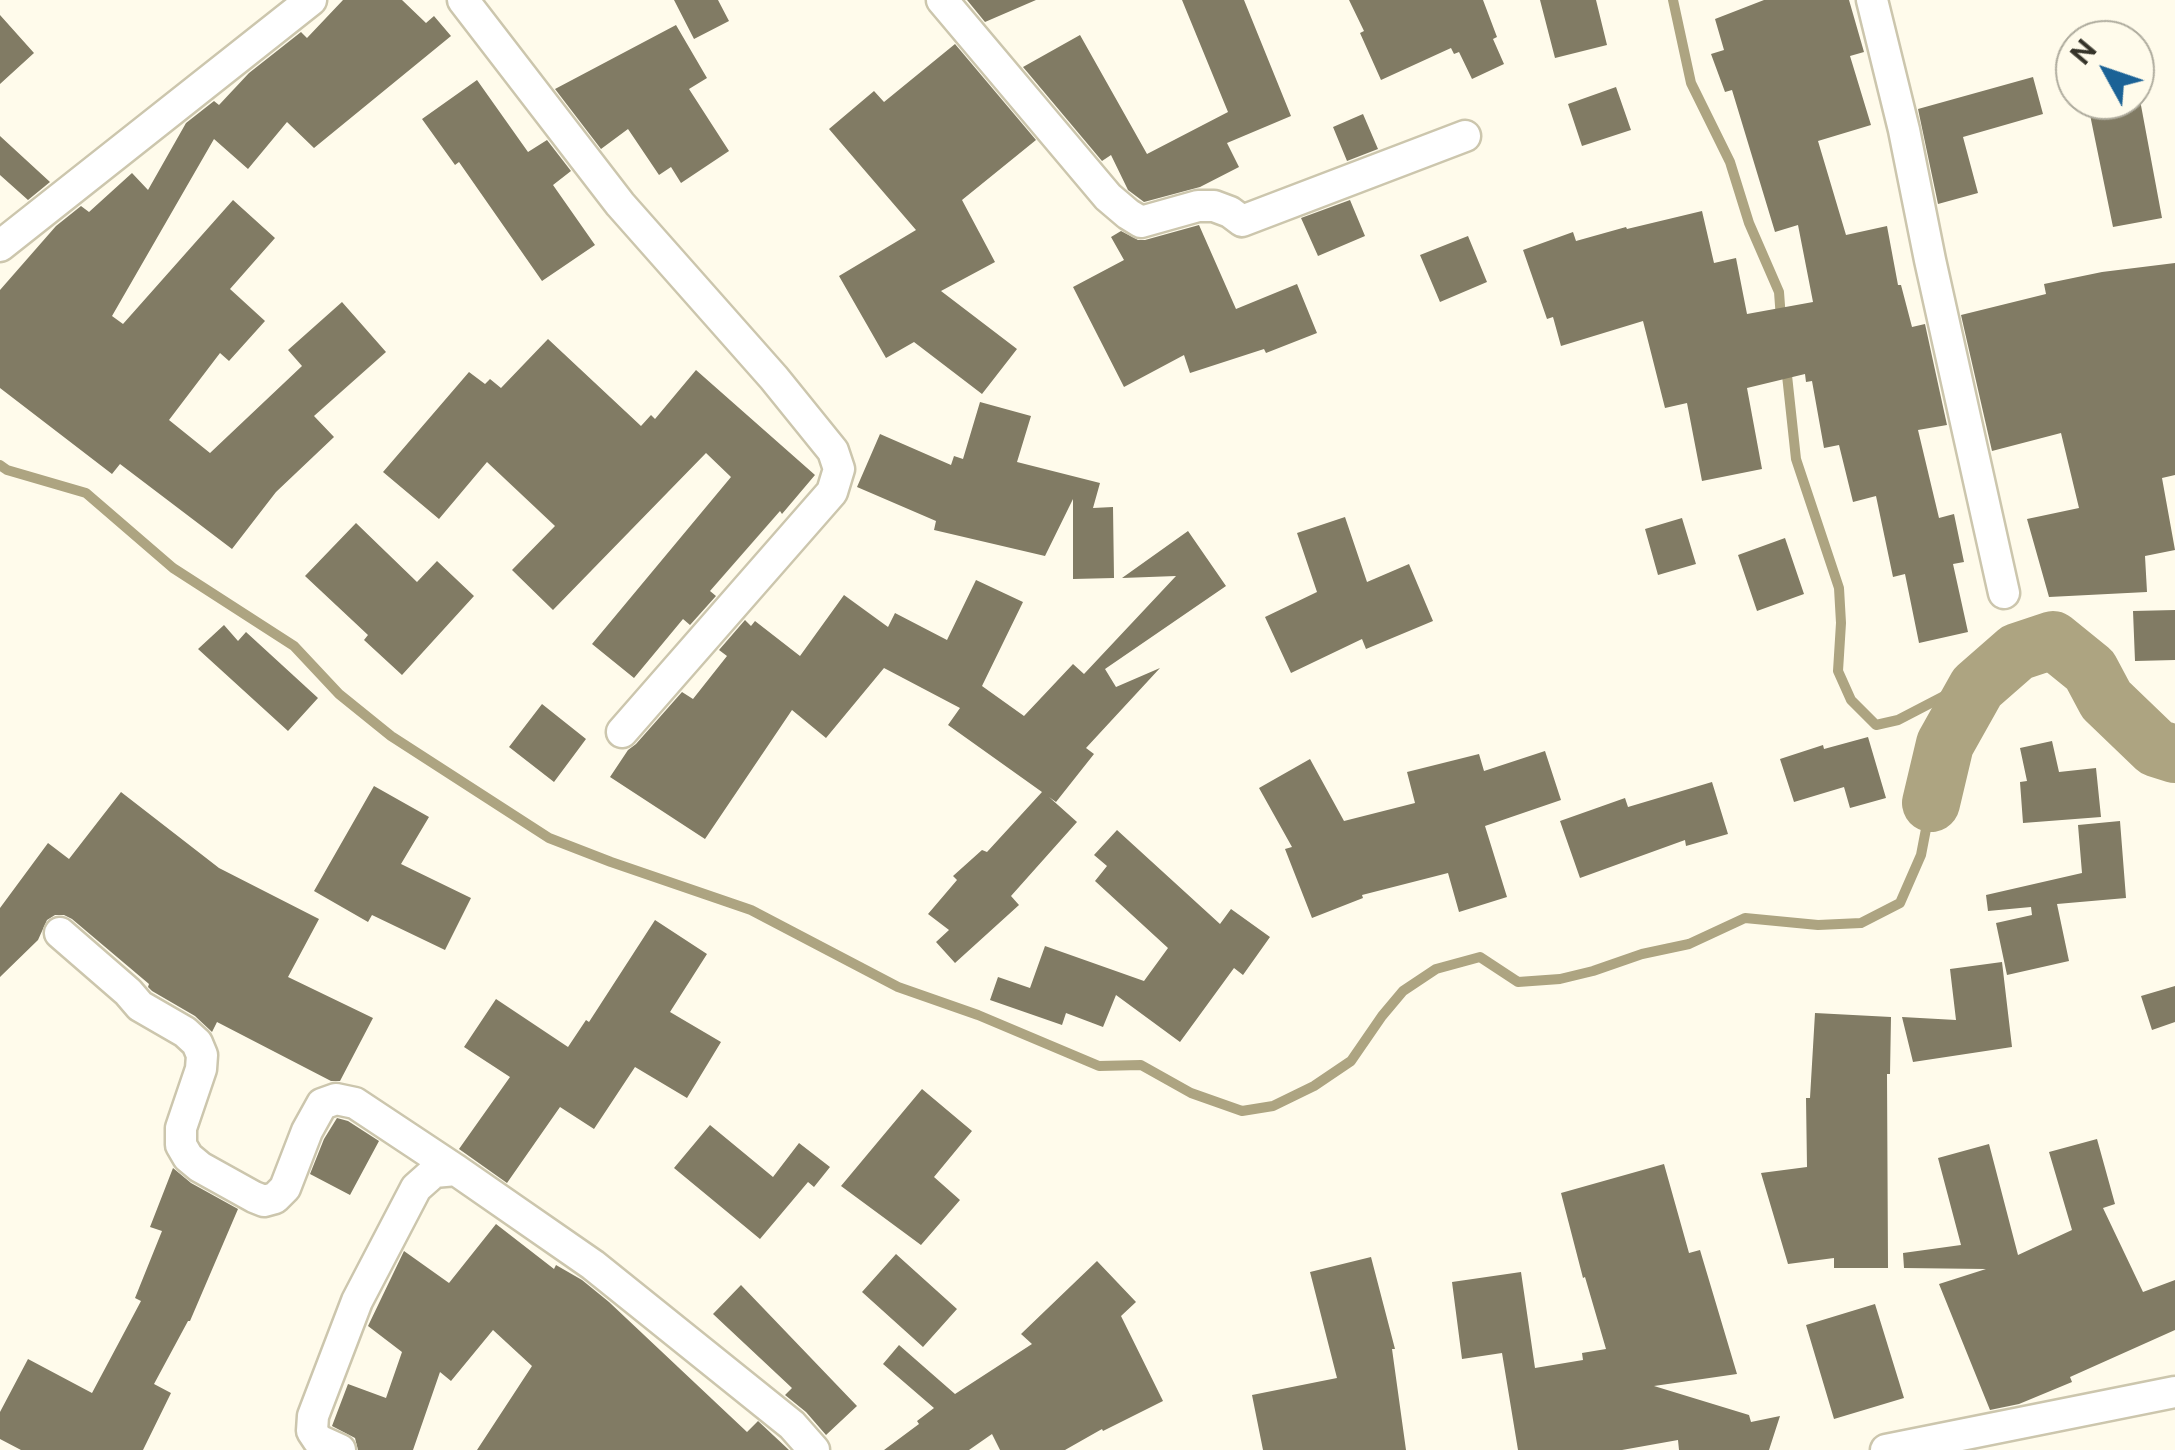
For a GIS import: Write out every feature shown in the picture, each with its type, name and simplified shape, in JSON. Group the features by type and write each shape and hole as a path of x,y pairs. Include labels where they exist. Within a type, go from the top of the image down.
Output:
{"street":[{"path":"0,246 311,0"},
{"path":"462,0 620,204 833,451 838,469 832,492 622,732"},
{"path":"942,0 1108,197 1142,222 1198,206 1214,206 1242,220 1465,136"},
{"path":"1872,0 2004,593"},
{"path":"60,933 140,1006 197,1043 202,1055 201,1070 180,1128 181,1146 200,1167 254,1197 264,1201 276,1198 285,1188 306,1130 322,1104 336,1099 356,1103 593,1265 792,1425 814,1450"},
{"path":"340,1450 318,1440 312,1431 313,1416 357,1301 416,1188 434,1172 456,1170"},
{"path":"1886,1450 2175,1392"}],"building":[{"path":"343,0 402,0 426,23 434,16 451,36 314,148 287,122 248,169 214,139 112,316 123,324 233,200 275,238 230,289 265,321 229,361 220,353 169,420 210,453 302,366 288,350 342,302 386,352 314,416 334,437 276,492 232,549 120,464 112,474 0,388 0,290 56,226 81,206 89,212 132,173 148,190 186,123 214,101 219,105 249,73 301,32 307,38"},
{"path":"674,0 718,0 729,21 694,39"},
{"path":"967,0 1036,0 985,22"},
{"path":"1182,0 1244,0 1291,116 1227,143 1239,167 1200,187 1144,202 1128,190 1111,155 1102,161 1023,67 1080,35 1147,154 1228,112"},
{"path":"1349,0 1483,0 1504,64 1472,79 1459,52 1454,54 1451,48 1381,80"},
{"path":"1540,0 1596,0 1607,45 1555,58"},
{"path":"1764,0 1849,0 1864,52 1850,56 1871,125 1818,141 1846,235 1887,226 1898,285 1912,327 1925,324 1947,425 1918,430 1939,518 1954,514 1964,562 1953,564 1968,632 1919,643 1905,574 1893,577 1876,496 1853,502 1839,445 1824,448 1812,381 1806,382 1805,374 1747,388 1762,469 1702,481 1687,403 1665,408 1643,321 1561,346 1553,317 1547,319 1523,250 1573,232 1576,241 1702,211 1714,263 1736,258 1747,314 1813,302 1798,225 1775,232 1732,90 1725,92 1711,54 1724,50 1715,19"},
{"path":"0,15 34,53 0,84"},
{"path":"676,25 707,78 689,89 729,151 681,183 671,167 659,175 628,129 601,149 555,89"},
{"path":"955,44 1036,140 962,200 995,262 941,291 1017,349 982,394 914,342 886,358 839,276 916,230 829,129 874,91 884,102"},
{"path":"2033,77 2043,114 1963,137 1978,193 1938,204 1918,109"},
{"path":"477,80 528,152 547,140 571,171 553,185 595,245 542,281 459,162 455,165 422,119"},
{"path":"1616,87 1631,130 1582,146 1568,104"},
{"path":"1363,114 1378,149 1347,161 1333,127"},
{"path":"2091,120 2144,120 2162,218 2113,227"},
{"path":"0,136 50,182 28,200 0,175"},
{"path":"1350,200 1365,236 1318,256 1301,218"},
{"path":"1199,225 1236,309 1297,284 1317,333 1266,353 1264,349 1190,373 1184,355 1124,387 1073,287 1124,260 1111,237 1121,231 1145,240"},
{"path":"1468,236 1487,282 1440,302 1420,255"},
{"path":"2175,263 2175,475 2162,478 2175,550 2145,556 2147,592 2049,597 2027,519 2079,508 2061,433 1992,451 1961,315 2046,294 2044,284"},
{"path":"548,339 641,426 651,415 655,419 696,370 815,475 710,591 716,596 690,625 683,619 634,678 592,644 731,477 706,453 553,610 512,570 555,526 487,462 439,519 383,472 469,372 485,384 490,379 501,388"},
{"path":"980,402 1031,416 1017,462 1100,483 1093,508 1113,507 1114,578 1073,579 1073,499 1045,556 934,530 936,521 857,487 880,434 951,465 954,456 963,459"},
{"path":"1345,517 1367,582 1409,564 1433,621 1366,649 1362,639 1291,673 1265,617 1317,592 1297,533"},
{"path":"1682,518 1696,564 1658,575 1645,529"},
{"path":"356,523 417,582 437,561 474,596 402,675 364,640 368,635 305,576"},
{"path":"1188,531 1226,586 1105,669 1116,687 1160,668 1086,748 1094,754 1056,802 1049,797 1077,822 1011,896 1019,905 955,963 936,942 949,930 928,914 957,880 953,876 982,850 987,852 1042,792 948,725 960,708 884,668 826,738 792,710 705,839 610,777 628,750 682,692 693,699 727,656 719,650 745,620 751,626 755,621 800,656 844,595 888,627 895,613 947,640 976,580 1023,602 982,686 1024,716 1073,664 1084,674 1176,576 1122,578"},
{"path":"1785,538 1804,594 1757,611 1738,555"},
{"path":"2175,610 2175,660 2135,661 2133,611"},
{"path":"224,625 238,641 246,632 318,698 288,731 198,649"},
{"path":"542,704 586,739 554,782 509,747"},
{"path":"1868,737 1886,798 1850,808 1844,787 1794,802 1780,759 1823,745 1824,749"},
{"path":"2052,741 2059,772 2096,768 2101,817 2023,823 2020,782 2027,781 2020,748"},
{"path":"1545,751 1561,800 1485,826 1507,897 1459,912 1448,873 1362,895 1363,898 1312,918 1285,849 1292,847 1259,788 1310,759 1344,821 1415,803 1407,772 1479,754 1484,771"},
{"path":"1712,782 1728,834 1686,846 1685,840 1580,878 1560,821 1625,798 1628,807"},
{"path":"374,786 429,817 401,864 471,898 445,950 372,915 368,922 314,891"},
{"path":"121,792 219,868 319,919 288,977 373,1018 340,1081 331,1081 217,1022 212,1032 195,1016 152,991 149,984 64,915 47,920 38,940 0,977 0,908 48,843 69,859"},
{"path":"2120,821 2126,898 2057,904 2069,961 2007,975 1996,923 2032,915 2031,907 1988,911 1986,895 2082,873 2078,825"},
{"path":"1117,830 1220,924 1231,909 1270,937 1243,975 1234,968 1180,1042 1116,995 1103,1027 1066,1013 1062,1025 990,1000 998,977 1030,988 1045,946 1144,981 1168,948 1095,881 1107,866 1094,855"},
{"path":"655,920 707,954 670,1012 721,1042 687,1098 635,1067 594,1129 560,1107 507,1183 459,1149 510,1077 464,1047 496,999 568,1047 586,1020 589,1022"},
{"path":"2002,962 2012,1047 1913,1062 1902,1017 1956,1020 1950,969"},
{"path":"2175,986 2175,1022 2152,1030 2141,996"},
{"path":"1815,1013 1891,1017 1887,1074 1888,1268 1834,1268 1834,1258 1788,1264 1761,1173 1807,1167 1806,1098 1810,1098"},
{"path":"922,1089 972,1131 934,1177 960,1200 921,1245 841,1186"},
{"path":"337,1118 379,1141 350,1195 310,1174"},
{"path":"710,1125 773,1177 799,1143 830,1167 814,1187 808,1182 760,1239 674,1168"},
{"path":"2097,1139 2115,1204 2103,1208 2143,1292 2175,1280 2175,1330 2070,1377 2072,1382 2019,1404 1990,1410 1939,1284 1986,1269 1904,1268 1903,1253 1961,1245 1938,1158 1989,1144 2018,1255 2072,1230 2049,1152"},
{"path":"1664,1164 1689,1253 1700,1250 1737,1374 1654,1386 1749,1415 1751,1422 1780,1416 1769,1450 1679,1450 1678,1440 1622,1450 1518,1450 1502,1353 1462,1359 1452,1282 1521,1272 1535,1368 1583,1360 1582,1353 1606,1349 1561,1193"},
{"path":"173,1168 191,1183 238,1209 190,1321 154,1384 171,1393 143,1450 21,1450 0,1439 0,1412 28,1359 92,1393 141,1301 135,1298 162,1231 150,1227"},
{"path":"496,1224 554,1269 556,1265 582,1280 609,1302 747,1432 758,1421 789,1450 477,1450 532,1366 493,1330 451,1381 440,1372 413,1450 358,1450 355,1438 332,1426 348,1384 386,1398 402,1352 368,1326 404,1251 449,1283"},
{"path":"896,1254 957,1309 923,1347 862,1292"},
{"path":"1371,1257 1395,1349 1406,1450 1263,1450 1252,1395 1337,1378 1310,1272"},
{"path":"1097,1261 1136,1302 1121,1316 1163,1401 1065,1450 1000,1450 992,1434 969,1450 884,1450 934,1408 883,1364 899,1345 955,1394 1032,1344 1021,1334"},
{"path":"741,1285 857,1406 826,1435 785,1395 792,1388 713,1314"},
{"path":"1875,1304 1904,1398 1834,1419 1806,1325"}],"waterway":[{"path":"1673,0 1691,83 1730,162 1749,223 1779,292 1781,319"},
{"path":"1786,366 1796,459 1839,588 1838,671 1851,700 1876,725 1898,720 2000,667"},
{"path":"0,465 86,493 173,568 294,646 339,694 391,736 549,838 751,910 898,987 978,1015 1099,1066 1141,1065 1191,1093 1242,1111 1273,1106 1314,1086 1351,1061 1403,991 1436,969 1480,957 1518,982 1560,979 1689,944 1745,918 1818,925 1861,923 1900,903 1921,855 1931,803"},
{"path":"1931,803 1945,744 1977,687 2017,652 2053,640 2090,670 2106,700 2156,748 2175,754"}]}
